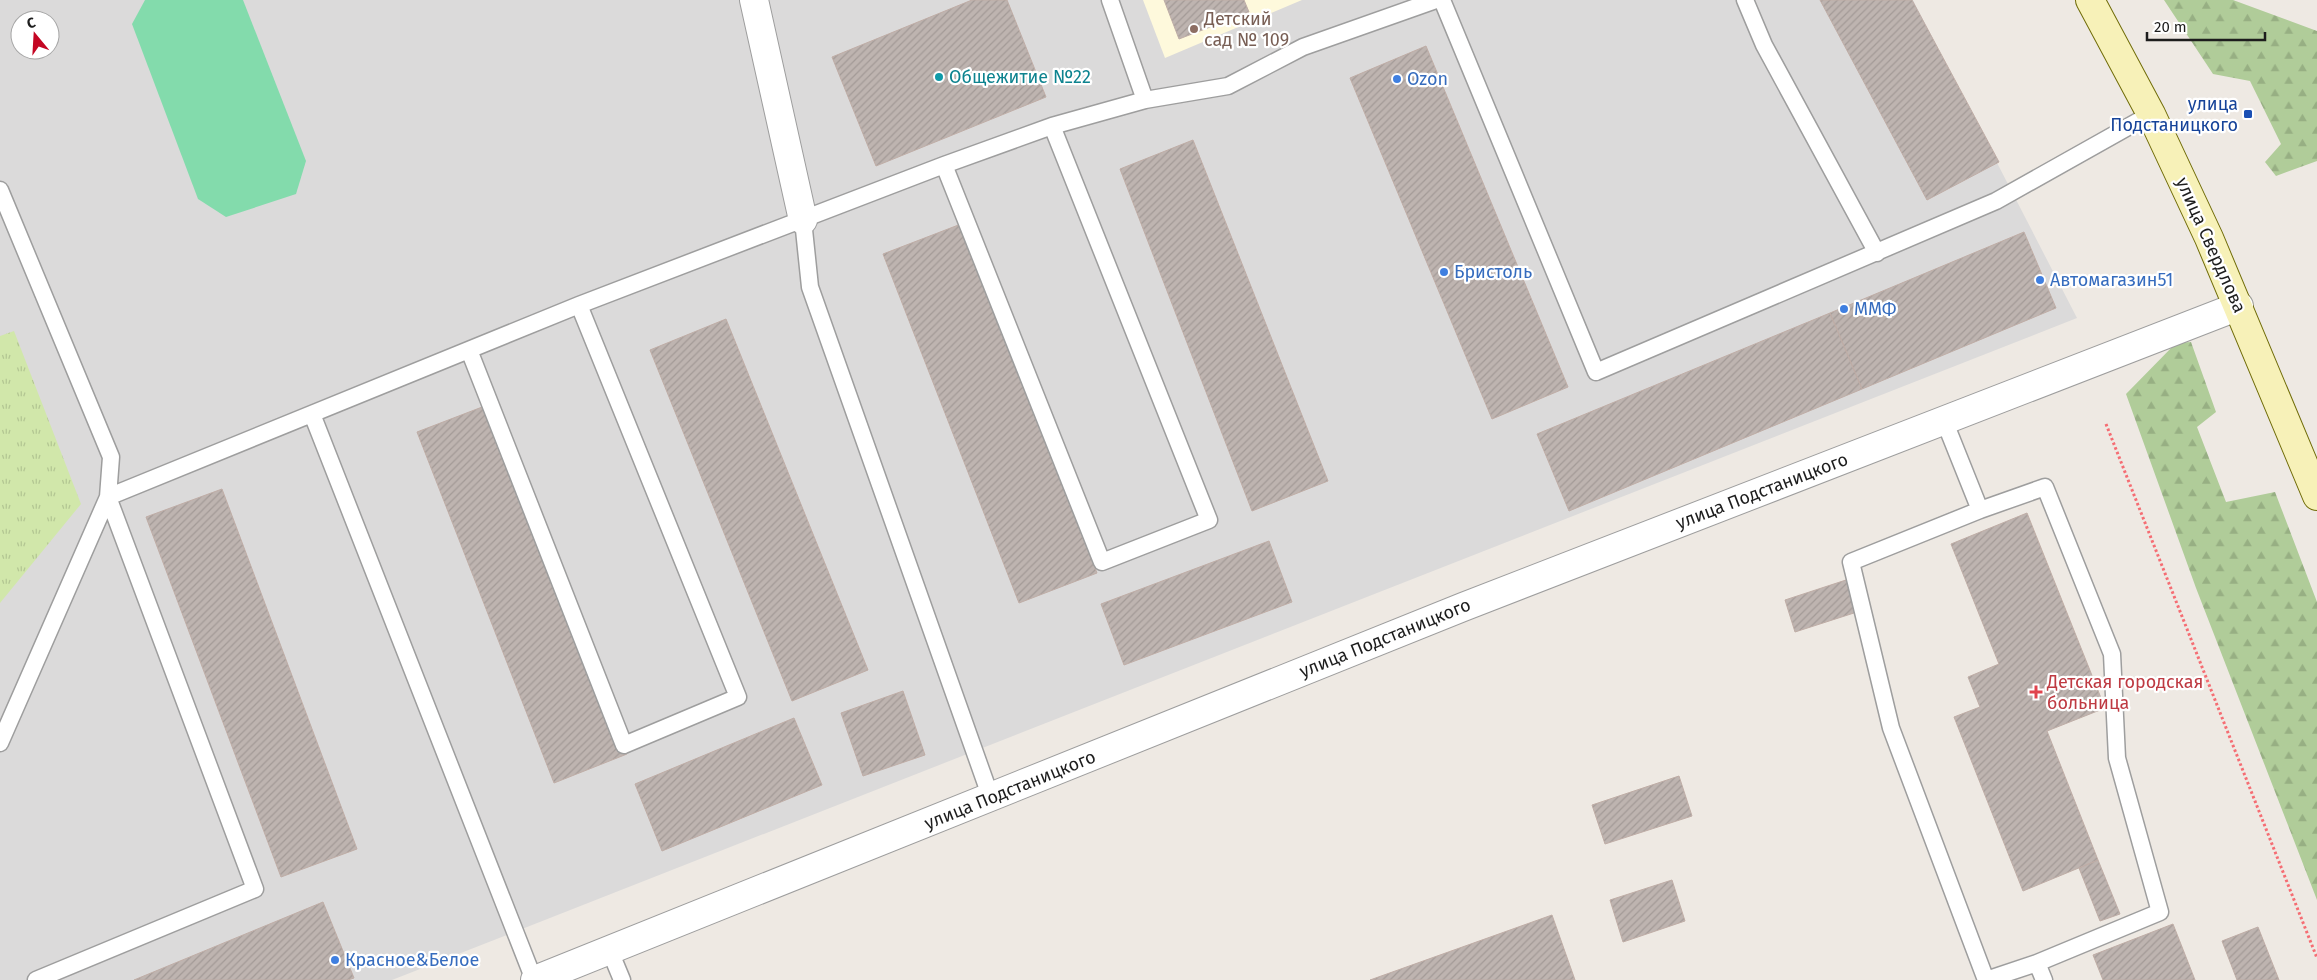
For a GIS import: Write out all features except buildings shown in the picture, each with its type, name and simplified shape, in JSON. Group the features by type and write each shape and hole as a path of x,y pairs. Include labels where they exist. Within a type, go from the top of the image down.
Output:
{"street":[{"path":"754,0 803,220"},
{"name":"улица Свердлова","path":"2090,0 2151,114 2210,238 2317,496"},
{"name":"улица Подстаницкого","path":"535,980 1463,607 2239,306"}],"lane":[{"path":"1110,0 1145,100"},
{"path":"108,497 579,305 944,165 1052,126 1145,100 1228,86 1303,47 1436,0"},
{"path":"1442,0 1596,372 1996,201 2151,114"},
{"path":"1745,0 1764,45 1877,253"},
{"path":"944,165 1102,562 1209,520 1052,126"},
{"path":"0,190 111,457 108,497 0,743"},
{"path":"803,220 810,287 991,798"},
{"path":"469,350 624,746 738,697 579,305"},
{"path":"312,414 535,980"},
{"path":"1944,420 1980,510"},
{"path":"2045,487 2112,654 2117,758 2160,912 2037,962 1986,980 1891,728 1851,562 1980,510 2045,487"},
{"path":"36,980 255,889 108,497"},
{"path":"610,951 622,980"},
{"path":"2037,962 2044,980"}],"path":[{"path":"2106,424 2317,958"}],"shaded area":[{"path":"0,0 1913,0 2077,318 392,980 0,980"},
{"name":"Детский сад № 109","path":"1143,0 1302,0 1165,58"}],"green space":[{"path":"145,0 243,0 306,161 296,194 226,217 198,199 132,24"},
{"path":"2164,0 2233,0 2317,31 2317,161 2276,176 2265,162 2281,144 2250,81 2213,74"},
{"path":"14,331 81,504 0,603 0,336"},
{"path":"2191,342 2216,412 2197,427 2226,502 2275,492 2317,602 2317,900 2196,588 2126,394 2176,343"}],"place":[{"name":"Детский сад № 109","path":"1194,29"},
{"name":"Общежитие №22","path":"939,77"},
{"name":"Ozon","path":"1397,79"},
{"name":"улица Подстаницкого","path":"2248,114"},
{"name":"Бристоль","path":"1444,272"},
{"name":"Автомагазин51","path":"2040,280"},
{"name":"ММФ","path":"1844,309"},
{"name":"Детская городская больница","path":"2036,692"},
{"name":"Красное&Белое","path":"335,960"}]}
